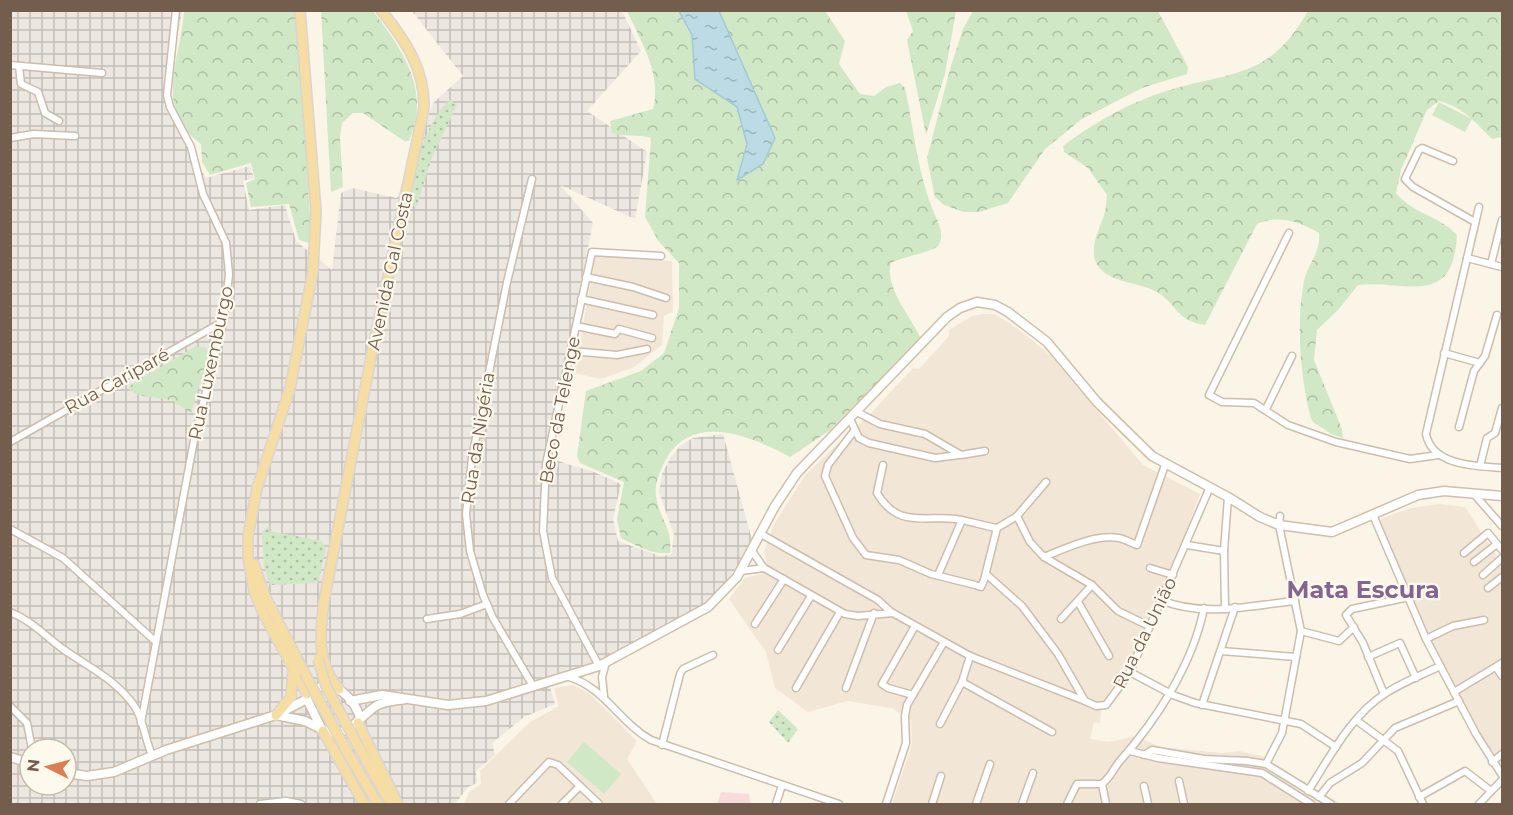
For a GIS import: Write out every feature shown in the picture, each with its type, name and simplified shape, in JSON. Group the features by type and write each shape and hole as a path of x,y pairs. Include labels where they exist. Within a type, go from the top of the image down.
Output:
{"main road":[{"path":"300,10 316,211 314,271 290,388 256,488 248,545 254,591 263,613 364,804"},
{"name":"Avenida Gal Costa","path":"381,10 402,36 414,59 424,88 424,108 335,543 324,601 321,642 326,669 350,701 398,804"},
{"path":"350,701 382,694 448,705 468,704 603,664 708,606 729,588 741,571 760,534 797,473 954,311 971,303 989,304 1018,319 1047,342 1097,402 1142,447 1165,465 1210,487 1260,517 1332,532 1418,495 1444,491 1503,496"},
{"name":"Avenida Gal Costa","path":"335,543 322,586 316,628 318,659 327,686 391,804"},
{"path":"248,545 264,596 347,752 378,804"},
{"path":"276,715 291,697 293,668"},
{"path":"78,773 101,775 152,755 276,715 324,685 339,689"},
{"path":"276,715 305,721 323,730 343,732 380,704 408,698"}],"street":[{"name":"Rua Luxemburgo","path":"141,723 195,435 224,320 229,274 226,243 203,194 191,147 170,107 167,95 176,10"},
{"path":"10,65 102,73"},
{"path":"19,66 21,84 38,92 45,113 59,121"},
{"path":"10,138 34,134 75,136"},
{"path":"1453,161 1422,148 1405,179 1413,187 1475,222"},
{"name":"Rua da Nigéria","path":"532,179 507,282 468,489 466,514 470,551 487,604 533,686"},
{"path":"1438,455 1428,445 1426,434 1479,207"},
{"path":"1491,264 1503,220"},
{"path":"1289,233 1209,391 1211,398 1222,402 1254,404 1266,409 1288,425 1336,442 1410,459 1438,455 1479,466 1503,468"},
{"name":"Beco da Telenge","path":"603,664 552,578 543,531 546,464 592,252 661,256"},
{"path":"1467,258 1503,267"},
{"path":"586,277 633,287 666,298"},
{"path":"581,299 653,315"},
{"path":"1459,427 1474,371 1485,356 1497,315"},
{"name":"Rua Cariparé","path":"10,442 224,320"},
{"path":"576,326 615,334 619,329 652,338"},
{"path":"571,351 617,355 647,349"},
{"path":"1444,353 1480,363"},
{"path":"1266,409 1292,356"},
{"path":"1479,466 1487,438 1495,433 1503,408"},
{"path":"857,412 880,424 925,434 961,455"},
{"path":"850,419 854,431 865,442 924,456 943,459 985,451"},
{"path":"854,431 828,465 825,476 853,538 862,551 871,557 899,560 938,575 981,587 998,528 1017,516 1046,482"},
{"path":"883,465 877,492 896,511 918,520 962,520 998,528"},
{"path":"1044,557 1070,546 1114,538 1137,545 1165,465"},
{"name":"Rua da União","path":"1085,701 1096,706 1106,705 1130,672 1187,545 1210,487"},
{"path":"1473,493 1503,526"},
{"path":"1225,609 1224,551 1228,497"},
{"path":"1373,515 1426,639 1492,762 1503,775"},
{"path":"1017,516 1030,542 1044,557 1092,585 1118,611 1149,626"},
{"path":"938,575 962,520"},
{"path":"1266,764 1282,733 1301,631 1279,521"},
{"path":"10,529 63,558 155,641"},
{"path":"1464,553 1488,533 1503,550"},
{"path":"760,534 878,600 893,614 970,656 1085,701"},
{"path":"1474,562 1497,544"},
{"path":"1187,545 1224,551"},
{"path":"752,551 764,568 840,612 851,616 874,613 893,614"},
{"path":"1483,575 1503,558"},
{"path":"741,571 764,568"},
{"path":"1150,568 1173,575"},
{"path":"986,574 1029,616 1062,661 1085,701"},
{"path":"1488,588 1503,577"},
{"path":"755,624 784,579"},
{"path":"1061,619 1092,585"},
{"path":"778,650 810,596"},
{"path":"1384,694 1347,614 1352,609 1409,597"},
{"path":"1161,600 1183,608 1225,609 1295,601"},
{"path":"1078,602 1109,657"},
{"path":"427,619 460,614 487,604"},
{"path":"1202,705 1235,607"},
{"path":"1067,804 1077,784 1102,784 1131,752 1169,693 1190,652 1200,629 1204,608"},
{"path":"10,612 28,620 54,642 107,678 136,708 152,755"},
{"path":"796,688 840,612"},
{"path":"846,688 874,613"},
{"path":"1426,639 1453,626 1484,620"},
{"path":"913,695 884,687 883,681 915,626"},
{"path":"1301,631 1339,641 1354,627"},
{"path":"886,804 908,734 906,710 944,642"},
{"path":"1368,657 1400,643 1416,678"},
{"path":"1221,651 1296,657"},
{"path":"662,745 680,674 683,669 713,655"},
{"path":"940,724 962,682 970,656"},
{"path":"603,664 604,697"},
{"path":"1454,692 1499,665 1503,676"},
{"path":"1308,790 1356,720 1384,694 1440,666"},
{"path":"1130,672 1169,693 1202,705 1285,719 1308,727 1336,747"},
{"path":"568,676 588,685 604,697 632,728 662,745 839,804"},
{"path":"962,682 1052,732"},
{"path":"1319,797 1330,783 1362,763 1383,739 1402,724 1459,701"},
{"path":"10,706 27,723 30,737"},
{"path":"1356,720 1398,751 1423,804"},
{"path":"1144,755 1149,751 1155,751 1203,759 1266,764 1331,804"},
{"path":"1131,752 1262,773 1311,804"},
{"path":"1492,762 1503,754"},
{"path":"509,804 549,762 558,765 599,804"},
{"path":"976,804 990,764"},
{"path":"1419,796 1465,771 1491,791"},
{"path":"1022,804 1033,773"},
{"path":"932,804 941,776"},
{"path":"1479,804 1503,780"},
{"path":"1179,781 1184,804"},
{"path":"1102,784 1106,804"},
{"path":"776,804 782,785"},
{"path":"562,804 579,786"},
{"path":"1144,786 1148,804"},
{"path":"260,804 274,801 300,804"}],"shaded area":[{"path":"10,11 182,11 180,25 163,79 167,111 206,178 250,166 254,178 243,181 249,210 285,205 296,241 332,270 341,193 352,188 397,198 433,103 463,76 412,11 622,11 641,51 587,111 647,152 635,219 560,185 593,223 545,457 594,472 621,484 613,519 618,541 660,556 671,555 674,535 659,492 662,474 681,445 693,438 723,434 752,540 747,553 711,600 594,663 547,677 555,704 524,717 492,743 495,755 476,771 477,783 468,787 455,804 11,804"},
{"path":"596,254 672,261 673,311 664,316 662,345 634,367 601,379 574,373"},
{"path":"994,314 1017,328 1050,355 1143,465 1200,494 1173,566 1130,661 1102,703 1100,723 1094,722 1090,739 1109,742 1136,736 1160,747 1222,753 1239,751 1262,756 1341,804 892,804 912,744 911,720 891,708 847,701 808,712 775,688 766,652 729,599 745,578 764,573 767,564 764,551 774,524 806,474 869,415 913,368 919,369 949,336 949,330 972,316"},
{"path":"1439,504 1465,507 1502,564 1502,774 1472,732 1432,659 1380,519 1411,508"},
{"path":"573,685 589,693 637,741 627,759 657,804 464,804 469,792 481,784 480,771 530,722 559,706 554,688"},
{"path":"721,792 749,794 750,804 717,804"}],"green space":[{"path":"184,11 296,11 312,244 299,240 289,204 251,207 246,183 255,179 251,163 210,175 202,162 201,144 186,130 177,115 173,99 175,65"},
{"path":"321,11 373,11 403,56 415,88 417,105 415,123 409,141 404,141 363,113 353,113 342,123 340,137 343,187 331,192"},
{"path":"627,11 825,11 845,41 839,64 860,94 874,96 886,87 900,83 905,88 920,169 941,234 940,242 935,248 891,263 891,282 921,339 829,431 790,457 758,442 723,432 706,432 690,436 677,446 665,461 656,487 658,504 670,536 670,553 651,551 621,538 617,520 624,482 580,463 577,456 586,391 641,371 664,353 679,308 679,263 659,242 645,217 651,138 612,133 610,121 653,109 655,96 655,83 649,58"},
{"path":"906,11 956,11 945,74 926,135 907,40 913,31"},
{"path":"973,11 1158,11 1188,67 1187,74 1142,88 1082,119 1045,149 1008,203 979,212 964,212 944,205 935,197 927,158 950,69 963,29"},
{"path":"1308,11 1502,11 1502,137 1492,139 1462,111 1439,101 1427,110 1401,170 1396,193 1410,206 1443,223 1457,235 1454,258 1446,274 1436,282 1424,286 1358,285 1338,310 1317,330 1314,360 1342,429 1343,438 1331,434 1312,421 1302,370 1300,315 1302,297 1304,281 1318,246 1319,233 1289,221 1273,220 1257,224 1205,325 1195,323 1183,316 1157,292 1117,279 1099,268 1095,261 1094,245 1105,213 1107,195 1088,168 1064,152 1063,146 1089,128 1146,98 1236,73 1267,59 1281,48"},
{"path":"450,100 457,105 431,160 417,205 410,207 412,181 421,149 434,120"},
{"path":"1439,102 1472,119 1465,132 1432,115"},
{"path":"196,346 205,347 209,354 191,413 171,400 142,396 129,390 129,386"},
{"path":"270,525 269,531 322,541 326,549 318,583 270,585 264,566 262,532"},
{"path":"778,710 798,729 788,743 769,722"},
{"path":"584,742 621,774 604,794 567,762"}],"water":[{"path":"679,11 719,11 775,138 763,164 737,180 747,144 737,107 695,79 692,35"}],"district":[{"name":"Mata Escura","path":"1363,590"}]}
